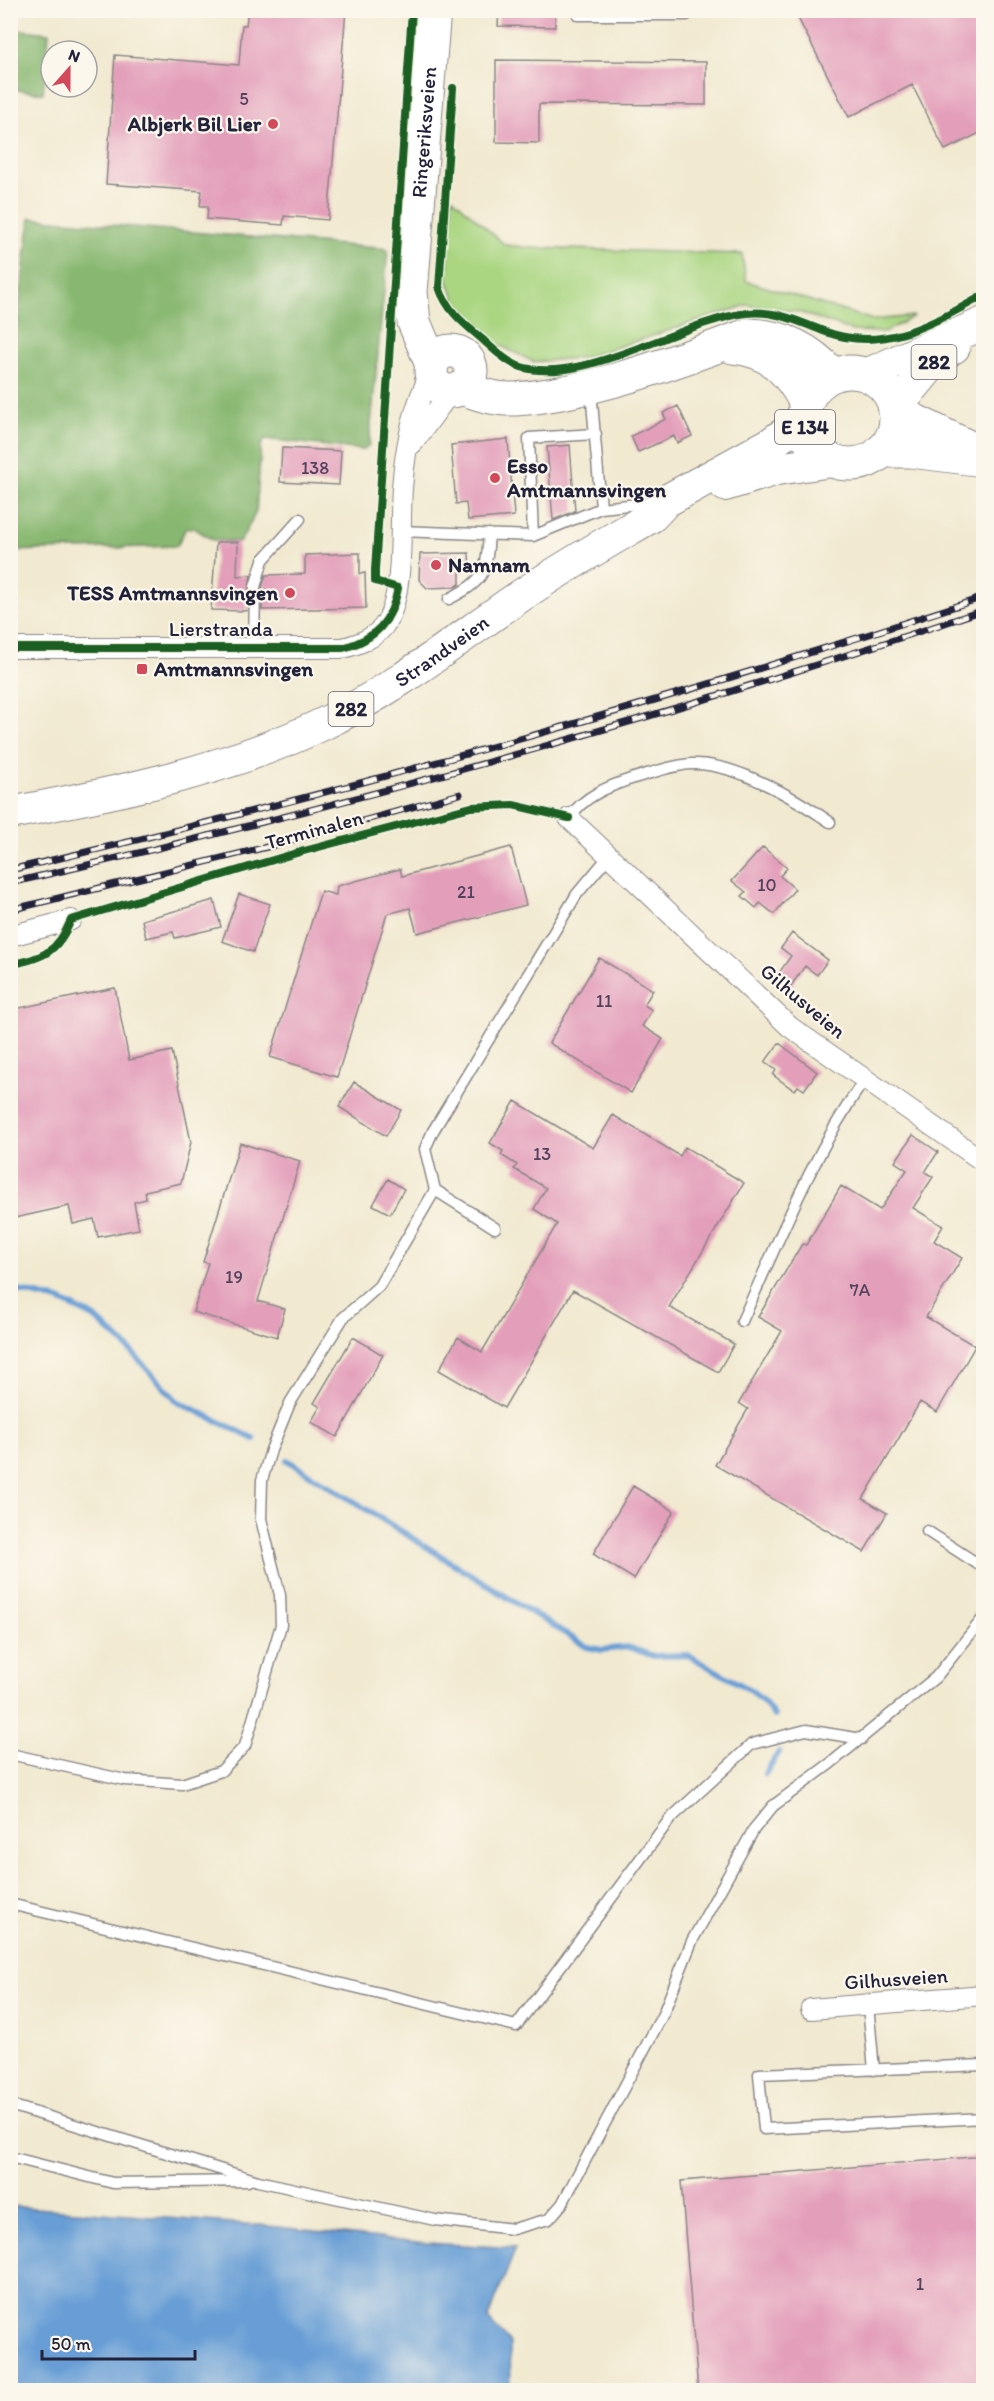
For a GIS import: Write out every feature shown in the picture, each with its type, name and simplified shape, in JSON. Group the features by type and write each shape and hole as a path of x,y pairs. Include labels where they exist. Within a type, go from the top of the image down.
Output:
{"highway":[{"name":"Ringeriksveien","path":"434,10 416,253 411,292 412,312 418,334 450,372"},
{"name":"E 134","path":"450,372 534,396 591,387 748,335 784,340 812,355 833,375 817,386 805,412"},
{"name":"E 134","path":"720,345 749,348 770,357 789,374 805,412 812,445 832,461 853,464 863,462 881,451 911,451 984,460"},
{"path":"833,375 849,372 866,375 887,392 895,410 893,433 881,451"},
{"path":"895,410 961,445 984,453"}],"main road":[{"name":"282","path":"866,375 984,325"},
{"name":"282","path":"895,410 937,358 984,325"},
{"name":"Strandveien","path":"10,813 132,788 204,770 285,742 325,723 398,683 536,586 659,509 770,444 805,412"},
{"name":"Strandveien","path":"659,509 674,511 749,476 832,461"}],"street":[{"path":"407,453 450,372"},
{"name":"Lierstranda","path":"10,648 343,648 370,638 382,627 395,601 407,453 418,399 450,372"},
{"name":"Gilhusveien","path":"569,818 790,1027 984,1162"},
{"path":"10,936 71,920"},
{"name":"Gilhusveien","path":"811,2009 984,1995"}],"lane":[{"path":"578,15 687,15 687,10"},
{"path":"591,387 601,508"},
{"path":"533,536 529,438 596,434"},
{"path":"400,531 533,536 601,508 659,509"},
{"path":"254,647 255,587 263,560 300,519"},
{"path":"449,599 469,588 486,571 489,534"},
{"path":"569,818 587,799 604,790 636,778 692,764 734,772 781,793 830,822"},
{"path":"10,1754 125,1780 182,1784 220,1771 245,1746 281,1624 280,1595 261,1519 262,1480 290,1403 343,1318 379,1286 435,1191 425,1149 443,1113 577,894 610,855"},
{"path":"742,1321 815,1162 864,1080"},
{"path":"435,1191 495,1228"},
{"path":"927,1531 984,1568"},
{"path":"10,2105 258,2181 435,2220 513,2229 549,2219 562,2204 663,2014 692,1941 754,1829 773,1806 862,1739 936,1677 984,1617"},
{"path":"10,1904 516,2026 670,1819 752,1744 806,1730 862,1739"},
{"path":"868,2005 874,2070"},
{"path":"984,2065 759,2073 764,2128 984,2118"},
{"path":"10,2157 113,2184 258,2181"}],"green space":[{"path":"11,29 49,33 48,39 39,39 39,92 11,89"},
{"path":"452,197 505,245 532,248 742,254 746,281 873,320 914,316 885,332 853,331 799,312 747,305 587,357 534,362 493,342 457,302 447,280"},
{"path":"30,218 388,249 369,445 363,450 265,439 261,445 256,512 240,542 213,540 194,528 186,528 177,546 11,551 10,382"}],"water":[{"path":"10,2206 259,2225 428,2243 516,2248 488,2319 510,2343 511,2390 11,2390"}],"building":[{"path":"248,10 346,10 328,220 284,216 283,225 207,219 208,206 200,206 202,191 106,184 115,55 239,65 242,25 246,25"},
{"path":"499,10 555,10 555,27 498,26"},
{"path":"813,10 984,10 984,131 945,150 912,85 849,117 798,18"},
{"path":"496,60 706,62 706,105 539,104 539,143 496,142"},
{"path":"678,406 692,436 677,443 674,436 638,452 631,436 666,419 663,413"},
{"path":"508,439 514,516 468,520 466,503 456,504 451,445"},
{"path":"570,445 575,511 553,520 547,447"},
{"path":"282,448 341,451 339,485 280,482"},
{"path":"238,542 237,576 251,575 246,611 211,610 216,543"},
{"path":"360,553 360,574 365,573 366,608 262,610 262,588 266,575 305,574 305,555"},
{"path":"469,553 470,571 460,571 460,584 455,587 427,588 419,580 420,554"},
{"path":"511,847 526,905 417,933 410,908 387,914 337,1077 270,1057 321,891 336,895 337,886 400,869 402,876"},
{"path":"763,847 787,868 780,876 795,889 774,914 760,903 756,908 742,896 746,892 732,881"},
{"path":"239,894 270,904 253,952 222,941"},
{"path":"214,900 221,927 175,938 173,932 146,938 142,920"},
{"path":"792,933 828,960 817,975 805,966 788,990 774,980 791,956 781,948"},
{"path":"599,958 653,990 644,1005 652,1010 642,1026 663,1039 631,1093 549,1043"},
{"path":"115,988 129,1060 172,1051 191,1142 181,1183 145,1191 146,1199 134,1202 139,1229 98,1237 94,1219 73,1224 69,1206 10,1219 10,1010"},
{"path":"779,1043 817,1072 804,1090 798,1086 795,1090 791,1088 773,1075 776,1070 765,1062"},
{"path":"354,1082 401,1110 386,1136 339,1107"},
{"path":"515,1101 593,1148 613,1115 680,1156 685,1147 744,1183 669,1307 734,1344 718,1372 573,1290 504,1408 439,1370 458,1337 482,1352 557,1224 534,1209 546,1188 514,1169 517,1165 501,1155 503,1151 490,1143"},
{"path":"913,1135 938,1152 925,1172 933,1177 913,1208 943,1226 934,1241 962,1258 926,1317 975,1346 937,1412 920,1402 863,1499 887,1513 864,1552 715,1465 748,1409 739,1403 782,1331 758,1317 802,1244 806,1245 841,1186 880,1210 907,1170 895,1162"},
{"path":"240,1143 300,1161 258,1301 285,1309 277,1337 193,1312 208,1263 203,1262"},
{"path":"388,1179 404,1189 390,1214 373,1205"},
{"path":"353,1337 383,1355 337,1437 311,1422 320,1407 314,1403"},
{"path":"633,1486 674,1511 634,1579 593,1554"},
{"path":"984,2156 984,2391 698,2391 681,2181"}],"waterway":[{"path":"10,1289 59,1300 94,1317 125,1345 177,1401 254,1439"},
{"path":"287,1460 587,1647 602,1650 628,1647 654,1656 688,1655 752,1691 765,1703 774,1716"},
{"path":"765,1774 779,1752"}],"railway":[{"path":"10,870 256,810 500,745 743,674 984,597"},
{"path":"10,883 256,824 500,759 743,688 984,610"},
{"path":"10,910 275,845 460,794"}],"cycle path":[{"path":"10,648 343,648 373,634 387,619 398,588 375,581 375,570 412,10"},
{"path":"453,88 439,287 446,303 462,322 499,354 518,366 543,370 571,368 631,351 721,318 747,313 778,315 847,338 888,337 927,325 984,295"},
{"name":"Terminalen","path":"10,965 41,956 55,947 71,920 300,852 471,807 513,805 569,818"}],"place":[{"name":"Albjerk Bil Lier","path":"273,124"},
{"name":"Esso Amtmannsvingen","path":"495,478"},
{"name":"Namnam","path":"436,565"},
{"name":"TESS Amtmannsvingen","path":"290,593"},
{"name":"Amtmannsvingen","path":"142,669"}]}
